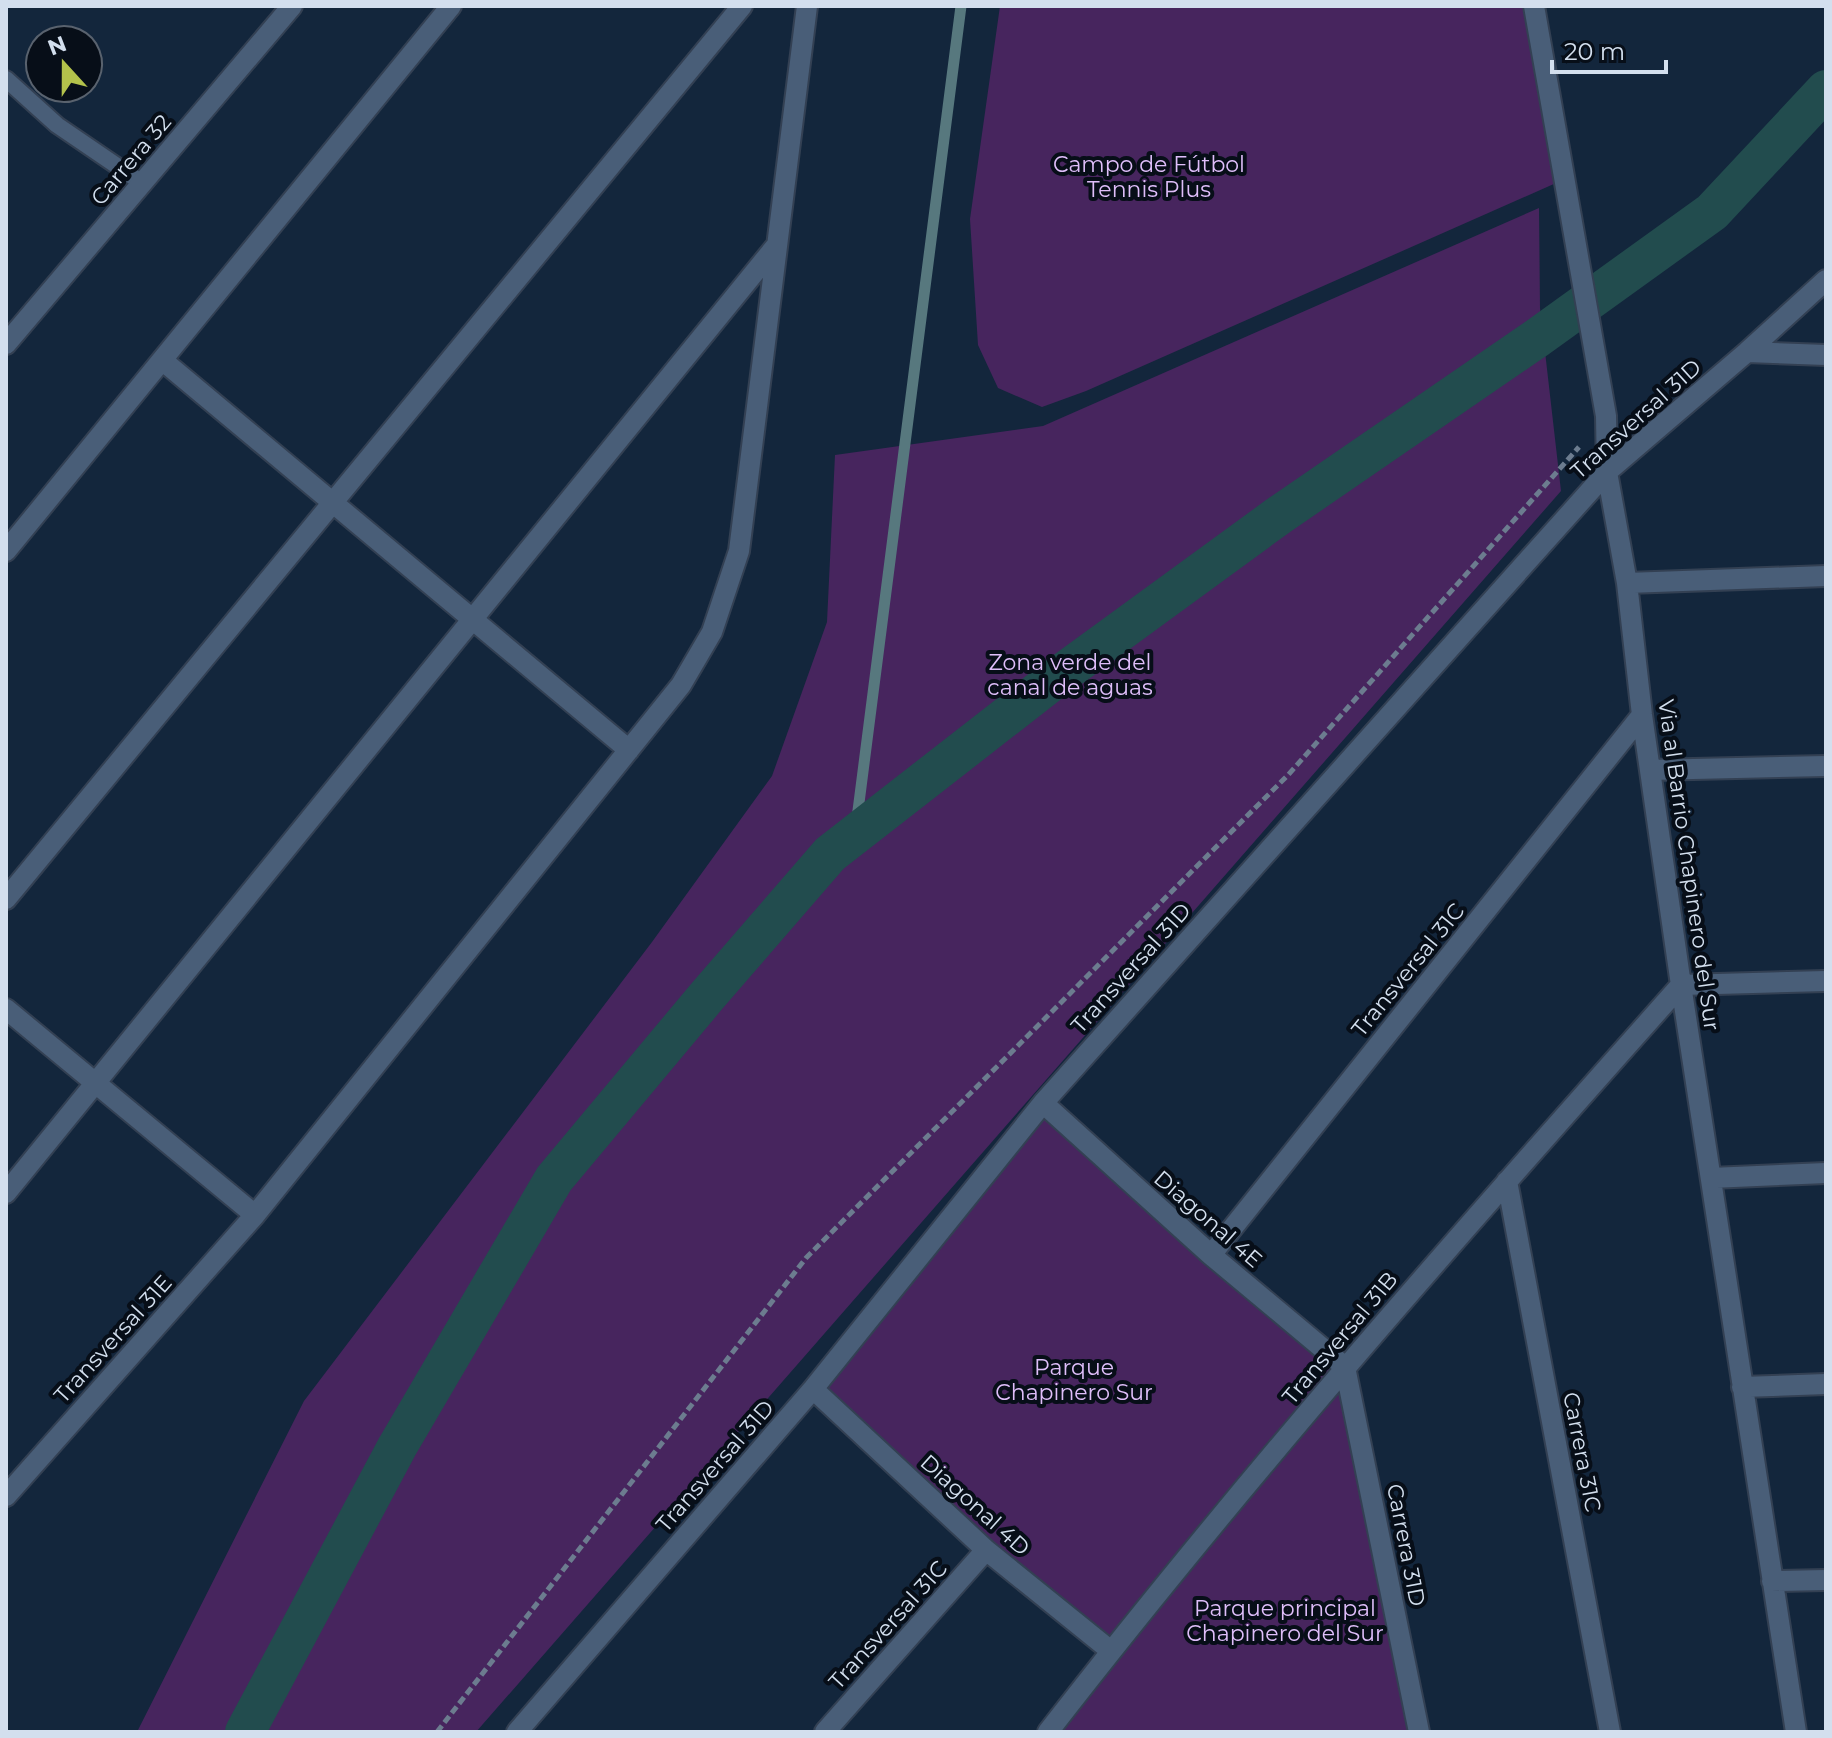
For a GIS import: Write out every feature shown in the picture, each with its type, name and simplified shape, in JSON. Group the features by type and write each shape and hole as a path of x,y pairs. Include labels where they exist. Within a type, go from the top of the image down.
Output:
{"street":[{"name":"Carrera 32","path":"6,344 292,6"},
{"path":"6,551 451,6"},
{"path":"6,899 742,6"},
{"name":"Transversal 31E","path":"6,1496 255,1215 681,685 712,632 739,551 807,6"},
{"name":"Via al Barrio Chapinero del Sur","path":"1534,6 1606,416 1607,472 1627,583 1642,715 1796,1732"},
{"path":"6,1193 777,245"},
{"name":"Transversal 31D","path":"517,1732 813,1389 1043,1103 1607,472 1826,280"},
{"path":"1747,352 1826,355"},
{"path":"162,360 629,750"},
{"path":"1627,583 1826,576"},
{"name":"Transversal 31C","path":"1211,1255 1642,715"},
{"path":"1650,770 1826,766"},
{"path":"1681,985 1826,981"},
{"name":"Transversal 31B","path":"1048,1732 1345,1367 1681,985"},
{"path":"6,1009 255,1215"},
{"name":"Diagonal 4E","path":"1043,1103 1211,1255 1345,1367"},
{"path":"1711,1178 1826,1173"},
{"name":"Carrera 31C","path":"1507,1181 1610,1732"},
{"name":"Carrera 31D","path":"1345,1367 1419,1732"},
{"path":"1742,1387 1826,1384"},
{"name":"Diagonal 4D","path":"813,1389 986,1550 1111,1651"},
{"name":"Transversal 31C","path":"825,1732 986,1550"},
{"path":"1772,1581 1826,1580"}],"lane":[{"path":"6,79 57,125 142,183"}],"path":[{"path":"437,1732 806,1258 1288,775 1606,416"}],"green space":[{"name":"Campo de Fútbol Tennis Plus","path":"1000,6 1534,6 1565,179 1086,391 1042,407 998,388 978,345 970,219"},
{"name":"Zona verde del canal de aguas","path":"1539,208 1540,308 1561,491 476,1732 137,1732 304,1401 652,942 772,776 827,622 835,455 1043,426"},
{"name":"Parque Chapinero Sur","path":"1043,1103 1345,1367 1419,1732 1053,1732 1111,1651 986,1550 822,1386"}],"waterway":[{"path":"855,834 961,6"},
{"path":"245,1732 397,1447 554,1179 830,854 1052,681 1278,516 1537,338 1712,212 1826,90"}],"park label":[{"name":"Parque principal Chapinero del Sur","path":"1285,1620"}]}
